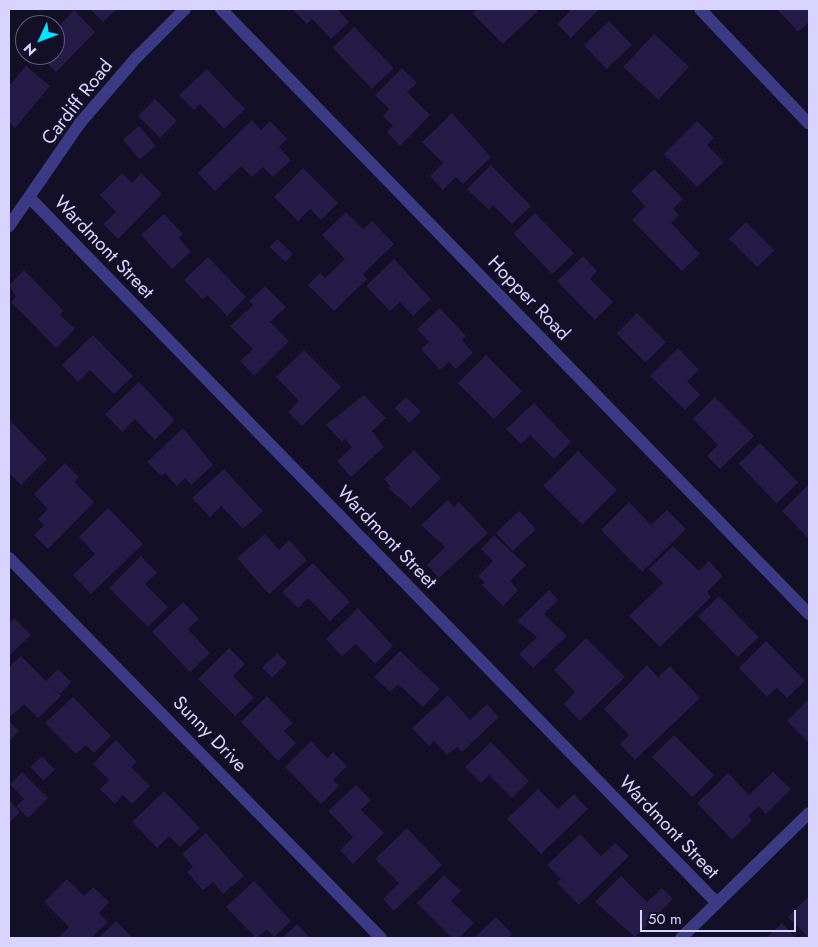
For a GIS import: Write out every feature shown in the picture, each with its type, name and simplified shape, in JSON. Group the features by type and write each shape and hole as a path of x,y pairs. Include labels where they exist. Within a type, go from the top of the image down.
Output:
{"street":[{"name":"Cardiff Road","path":"9,226 80,123 185,9"},
{"name":"Hopper Road","path":"221,9 809,614"},
{"path":"706,11 809,124"},
{"name":"Wardmont Street","path":"30,198 717,903"},
{"name":"Sunny Drive","path":"9,558 381,938"},
{"path":"681,938 809,813"}],"building":[{"path":"90,9 117,9 103,22"},
{"path":"292,9 337,9 349,22 331,39 312,19 307,24"},
{"path":"477,9 535,9 538,11 503,44 472,13"},
{"path":"568,9 599,9 571,38 557,24 570,11"},
{"path":"777,9 809,9 809,22 798,32"},
{"path":"74,10 95,32 65,63 65,19"},
{"path":"609,21 632,45 607,69 584,45"},
{"path":"354,27 394,68 372,89 332,48"},
{"path":"654,34 689,67 658,100 623,67"},
{"path":"49,65 63,65 56,72"},
{"path":"26,66 50,86 15,128 9,122 9,86"},
{"path":"402,68 417,83 407,92 430,115 400,146 387,132 393,126 383,116 389,109 375,95"},
{"path":"207,69 245,109 224,129 200,104 194,110 179,95"},
{"path":"155,99 177,121 160,138 138,116"},
{"path":"452,113 491,157 463,184 456,177 443,190 430,176 443,163 422,142"},
{"path":"252,120 261,130 270,121 287,139 279,147 291,160 273,177 263,167 252,177 241,166 215,191 198,173"},
{"path":"697,121 714,138 707,145 724,162 697,187 664,154"},
{"path":"139,126 156,146 140,159 123,139"},
{"path":"491,165 531,206 512,224 493,205 489,210 467,189"},
{"path":"303,168 338,203 321,220 310,209 298,221 274,197"},
{"path":"654,169 683,199 673,209 679,215 671,223 700,254 682,271 632,220 645,206 631,191"},
{"path":"122,173 132,183 141,173 162,194 118,239 103,224 116,212 100,195"},
{"path":"346,212 363,229 372,221 394,244 363,274 367,279 334,311 308,285 320,273 325,278 345,259 322,235"},
{"path":"535,213 574,253 552,274 513,234"},
{"path":"164,214 183,234 179,238 191,252 172,269 141,235"},
{"path":"746,222 774,250 757,267 729,239"},
{"path":"277,239 293,254 286,262 269,247"},
{"path":"583,256 597,271 590,279 613,302 595,320 557,281"},
{"path":"208,257 246,297 227,316 207,295 203,300 184,280"},
{"path":"394,259 431,299 413,316 400,302 390,311 366,286"},
{"path":"24,270 64,311 60,315 75,329 56,348 11,302 16,297 9,285"},
{"path":"265,286 286,307 270,322 289,341 254,376 240,361 253,349 230,326 253,305 249,301"},
{"path":"440,308 466,336 462,340 473,353 456,369 449,362 440,370 421,349 429,342 417,329"},
{"path":"637,313 666,342 645,362 616,334"},
{"path":"93,335 133,376 114,394 90,370 78,382 62,365"},
{"path":"678,348 699,370 687,381 700,395 685,410 650,376"},
{"path":"304,350 341,387 302,426 288,412 299,401 276,377"},
{"path":"486,355 522,391 494,419 458,383"},
{"path":"139,382 175,420 155,440 135,419 122,432 105,414"},
{"path":"364,395 386,418 372,431 384,447 351,477 337,461 352,447 345,439 342,442 326,425"},
{"path":"406,397 421,412 410,423 395,408"},
{"path":"715,397 754,436 720,469 707,456 718,445 693,419"},
{"path":"534,403 571,442 554,459 530,435 521,444 506,429"},
{"path":"10,420 47,459 21,485 9,473"},
{"path":"183,428 213,465 191,485 185,478 177,486 165,473 161,476 147,462"},
{"path":"760,443 798,483 777,503 738,464"},
{"path":"414,450 441,478 411,508 388,488 390,486 384,479"},
{"path":"578,451 617,490 582,525 543,486"},
{"path":"65,463 79,477 74,482 94,502 48,549 34,535 44,525 38,519 48,509 34,494"},
{"path":"224,469 263,511 243,529 221,506 210,517 192,498"},
{"path":"809,484 809,539 782,511"},
{"path":"448,500 454,507 459,502 488,533 439,578 427,565 445,547 421,525"},
{"path":"629,502 651,525 667,510 686,529 642,572 601,530"},
{"path":"108,508 143,544 91,594 73,575 95,554 79,537"},
{"path":"519,511 536,529 513,551 496,533"},
{"path":"265,534 279,550 289,540 307,560 269,594 237,558"},
{"path":"494,535 526,565 510,581 518,590 503,606 482,585 484,582 478,576 493,561 481,549"},
{"path":"673,546 699,571 709,561 723,576 707,592 711,597 660,647 629,616 663,583 649,569"},
{"path":"141,556 157,573 145,584 168,607 148,627 109,588"},
{"path":"313,563 350,602 330,621 308,598 298,608 282,592"},
{"path":"549,590 558,600 544,614 567,636 533,668 519,654 537,637 517,621"},
{"path":"719,596 759,637 738,657 698,616"},
{"path":"183,602 199,619 188,629 210,653 190,672 152,632"},
{"path":"358,608 393,646 375,664 356,644 342,656 326,639"},
{"path":"14,618 31,635 9,656 9,624"},
{"path":"586,638 625,677 580,721 564,704 575,692 554,670"},
{"path":"766,641 805,681 787,698 777,688 767,697 739,668"},
{"path":"229,648 245,664 233,676 254,698 235,716 198,679"},
{"path":"400,651 440,689 423,707 398,684 390,692 374,677"},
{"path":"277,653 287,663 272,678 262,668"},
{"path":"21,656 46,681 58,669 71,682 60,694 49,684 61,696 38,718 24,704 11,716 9,714 9,667"},
{"path":"647,665 658,677 670,666 700,698 635,760 620,744 629,735 604,709"},
{"path":"448,695 470,720 487,704 499,717 462,752 457,747 447,755 434,741 429,746 412,728"},
{"path":"267,696 293,723 284,731 296,743 278,761 241,722"},
{"path":"73,697 111,736 94,753 86,745 76,754 45,723"},
{"path":"809,699 809,741 808,742 787,721"},
{"path":"9,721 19,731 9,742"},
{"path":"674,735 714,775 692,797 652,757"},
{"path":"116,740 137,762 131,767 150,786 132,804 123,795 115,804 100,789 109,780 93,764"},
{"path":"311,741 327,758 333,752 347,766 333,780 339,786 321,804 285,767"},
{"path":"491,742 529,781 512,798 489,775 481,783 465,767"},
{"path":"42,756 55,770 43,781 30,767"},
{"path":"22,772 48,798 28,818 16,806 24,799 10,784"},
{"path":"773,772 791,789 766,814 759,806 748,816 752,820 732,840 697,803 728,773 749,795"},
{"path":"356,785 371,800 361,810 384,833 353,864 340,850 353,837 328,811"},
{"path":"538,789 558,809 574,794 588,809 541,854 507,819"},
{"path":"164,791 200,828 180,847 169,836 157,848 132,822"},
{"path":"9,800 20,812 9,823"},
{"path":"407,828 442,865 394,911 383,899 399,883 375,859"},
{"path":"206,833 244,876 223,894 213,882 203,890 187,872 193,867 182,854"},
{"path":"580,834 601,856 615,843 629,856 579,905 557,883 561,879 547,865"},
{"path":"444,875 461,891 451,901 474,923 459,938 452,938 417,903"},
{"path":"621,876 647,902 662,888 673,899 635,937 595,902"},
{"path":"67,879 84,896 93,887 109,902 99,913 108,922 91,938 58,938 69,927 44,902"},
{"path":"254,881 291,921 274,937 267,930 256,938 226,907"},
{"path":"809,896 809,938 788,917"},
{"path":"496,917 512,934 508,938 474,938"},
{"path":"116,921 131,936 129,938 98,938"},
{"path":"782,923 796,938 766,938"},
{"path":"297,924 310,938 282,938"}]}
